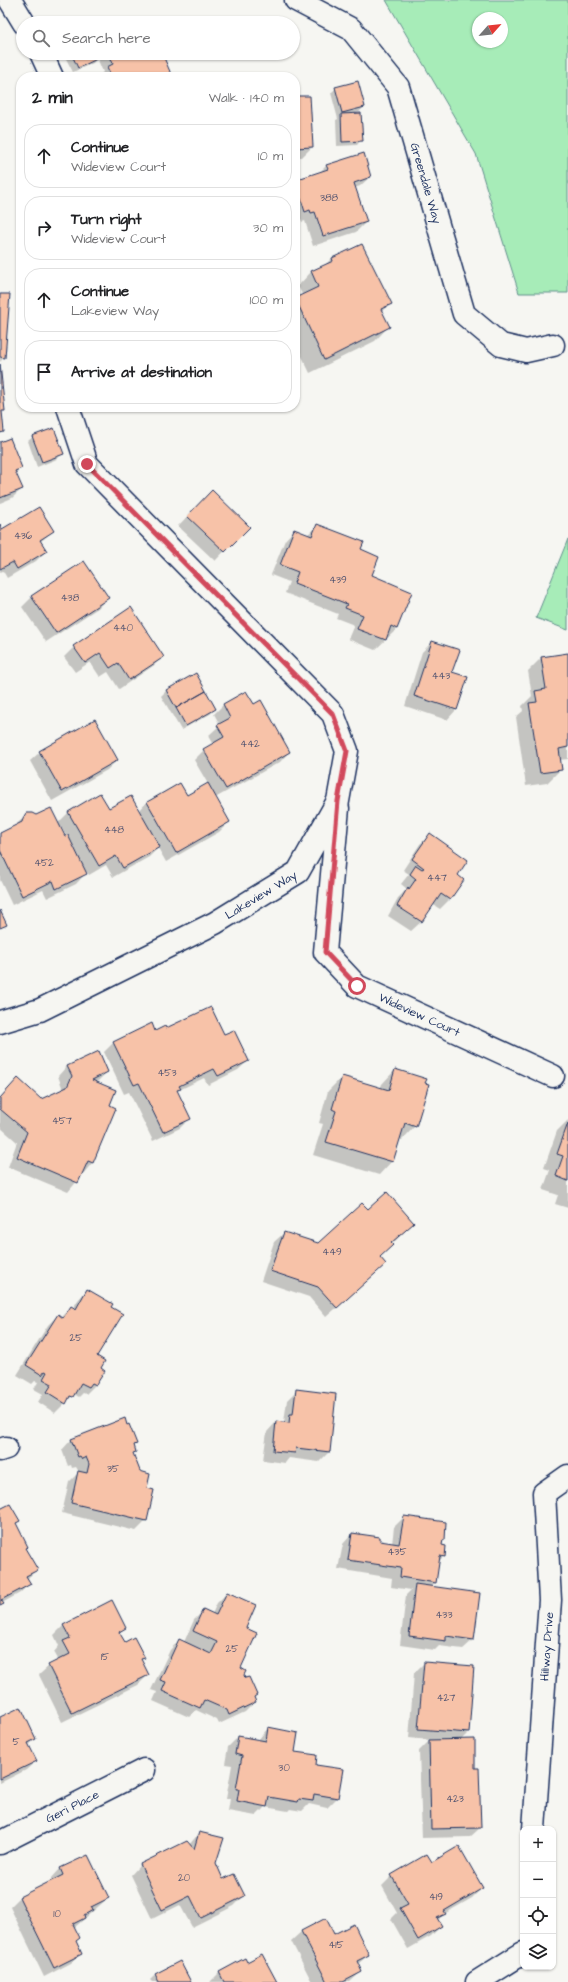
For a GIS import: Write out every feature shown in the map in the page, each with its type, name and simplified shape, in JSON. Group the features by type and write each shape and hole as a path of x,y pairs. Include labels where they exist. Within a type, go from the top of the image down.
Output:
{"street":[{"path":"10,0 20,16"},
{"name":"Greendale Way","path":"296,0 351,29 398,88 464,314 501,345 526,351 553,346"},
{"path":"44,60 50,72"},
{"name":"Lakeview Way","path":"0,1022 40,1010 215,923 298,872 338,801 347,751 333,714 87,464 70,412"},
{"name":"Wideview Court","path":"338,801 325,952 357,986 553,1076"},
{"name":"Hillway Drive","path":"534,1826 550,1600 544,1493 568,1476"},
{"name":"Geri Place","path":"0,1843 144,1770"},
{"path":"476,1982 520,1955"}],"green space":[{"path":"386,0 568,0 568,293 519,293 476,154"},
{"path":"568,539 568,630 536,618"}],"building":[{"path":"74,60 95,60 78,68"},
{"path":"112,60 165,60 170,72 110,72 107,67 113,64"},
{"path":"358,81 365,107 342,113 335,87"},
{"path":"300,96 310,96 313,147 300,148"},
{"path":"361,113 363,141 342,142 341,114"},
{"path":"364,153 371,177 354,183 367,222 323,236 315,212 311,213 310,210 305,212 300,196 300,178 328,169 326,165"},
{"path":"362,244 392,304 381,309 390,327 324,360 300,309 300,296 318,287 311,271 333,261 332,258"},
{"path":"0,294 10,294 5,358 0,357"},
{"path":"0,364 5,411 2,411 4,432 0,433"},
{"path":"54,428 64,454 42,462 32,436"},
{"path":"10,438 22,468 15,471 23,489 0,498 0,442"},
{"path":"212,490 250,527 225,552 187,516"},
{"path":"39,507 54,531 40,540 47,551 17,569 13,562 0,569 0,524 2,529"},
{"path":"317,524 364,542 361,549 379,557 372,575 412,592 397,629 391,626 386,640 357,629 363,615 345,608 347,604 294,583 298,572 280,565 294,529 312,536"},
{"path":"84,561 109,598 56,633 31,596"},
{"path":"131,607 164,657 129,680 118,663 110,668 100,653 85,663 73,646"},
{"path":"432,641 460,650 452,672 468,677 457,710 414,696"},
{"path":"568,653 568,747 559,749 562,770 540,773 529,703 537,702 535,691 546,689 541,657"},
{"path":"196,673 206,691 176,708 166,690"},
{"path":"206,691 216,709 186,726 176,708"},
{"path":"246,691 254,704 261,700 290,752 226,789 203,749 224,737 217,725 230,718 223,704"},
{"path":"95,719 118,760 62,792 39,751"},
{"path":"180,783 187,795 208,783 230,822 176,853 147,802"},
{"path":"100,793 109,808 131,796 160,847 123,868 116,856 99,866 68,812"},
{"path":"51,808 65,836 68,835 87,874 56,889 53,881 22,896 0,850 0,833 22,822 26,813 36,815"},
{"path":"430,833 468,860 458,875 464,880 450,900 441,894 422,922 397,906 408,887 409,889 416,879 410,874 416,865 422,869 424,868 412,859"},
{"path":"0,910 7,925 0,928"},
{"path":"211,1007 224,1034 234,1030 249,1061 218,1076 214,1069 179,1086 181,1089 177,1090 191,1119 163,1132 139,1083 134,1085 113,1042 152,1023 155,1031 165,1026 166,1028"},
{"path":"99,1051 108,1072 92,1080 116,1090 110,1105 116,1108 93,1163 88,1161 78,1183 17,1157 27,1132 0,1109 0,1098 18,1078 41,1099 67,1087 72,1076 67,1066"},
{"path":"395,1069 427,1079 425,1083 429,1084 416,1127 405,1123 393,1162 326,1142 336,1111 332,1109 342,1076 389,1090"},
{"path":"568,1123 568,1181 556,1176 563,1156 557,1154"},
{"path":"387,1192 414,1223 391,1243 393,1245 380,1257 386,1264 337,1308 318,1287 270,1271 284,1232 318,1243 362,1203 368,1209"},
{"path":"87,1289 113,1304 111,1307 123,1314 97,1356 105,1361 101,1368 105,1371 96,1385 92,1383 89,1387 81,1383 73,1397 70,1396 66,1404 47,1392 52,1384 43,1379 47,1372 45,1371 42,1375 26,1365 58,1314 63,1318 71,1306 76,1309"},
{"path":"296,1389 336,1394 330,1452 296,1448 295,1453 273,1451 276,1421 289,1423 290,1414 293,1414"},
{"path":"125,1418 137,1444 134,1445 136,1452 133,1453 140,1471 150,1474 147,1488 154,1490 147,1521 71,1503 78,1471 87,1473 89,1464 86,1457 82,1459 80,1456 78,1457 71,1439"},
{"path":"10,1504 20,1521 16,1523 28,1547 25,1548 38,1570 26,1576 31,1584 1,1600 4,1604 0,1606 0,1509"},
{"path":"404,1516 446,1522 445,1540 443,1540 442,1545 446,1546 445,1557 440,1556 436,1583 400,1577 401,1568 348,1560 352,1533 380,1537 380,1541 399,1544"},
{"path":"415,1584 480,1593 474,1640 446,1636 446,1641 409,1636"},
{"path":"227,1592 256,1605 246,1628 257,1633 241,1668 246,1671 244,1675 245,1678 249,1677 257,1695 254,1697 256,1702 229,1715 227,1710 204,1700 200,1708 162,1691 166,1682 160,1680 179,1639 211,1654 217,1642 193,1631 203,1609 216,1615"},
{"path":"112,1600 126,1628 119,1632 125,1642 134,1637 145,1658 141,1659 149,1675 72,1713 48,1665 70,1654 63,1641 70,1638 63,1625"},
{"path":"424,1662 474,1666 469,1733 418,1729"},
{"path":"21,1707 36,1739 28,1743 37,1761 0,1779 0,1717"},
{"path":"268,1727 298,1733 295,1752 317,1755 316,1765 343,1769 338,1798 314,1794 313,1801 299,1799 298,1802 269,1797 267,1807 237,1801 239,1789 236,1789 242,1756 235,1754 238,1736 266,1741"},
{"path":"475,1739 475,1768 479,1768 481,1828 431,1829 429,1740"},
{"path":"199,1832 224,1838 216,1863 223,1879 234,1874 245,1896 201,1918 190,1896 162,1910 140,1864 187,1841 194,1849"},
{"path":"459,1846 483,1888 444,1911 446,1914 437,1918 442,1926 418,1940 400,1908 408,1904 391,1875 427,1854 432,1862"},
{"path":"88,1855 109,1898 91,1907 93,1910 84,1915 85,1918 73,1924 80,1938 76,1941 82,1954 54,1968 19,1897 63,1875 60,1868"},
{"path":"326,1918 334,1934 354,1924 369,1955 357,1961 362,1972 343,1982 327,1982 301,1931"},
{"path":"262,1954 277,1982 224,1982 219,1972 245,1958 247,1962"},
{"path":"180,1961 191,1982 159,1982 155,1974"}],"route":[{"path":"87,464 333,714 347,751 338,801 325,952 357,986"}]}
